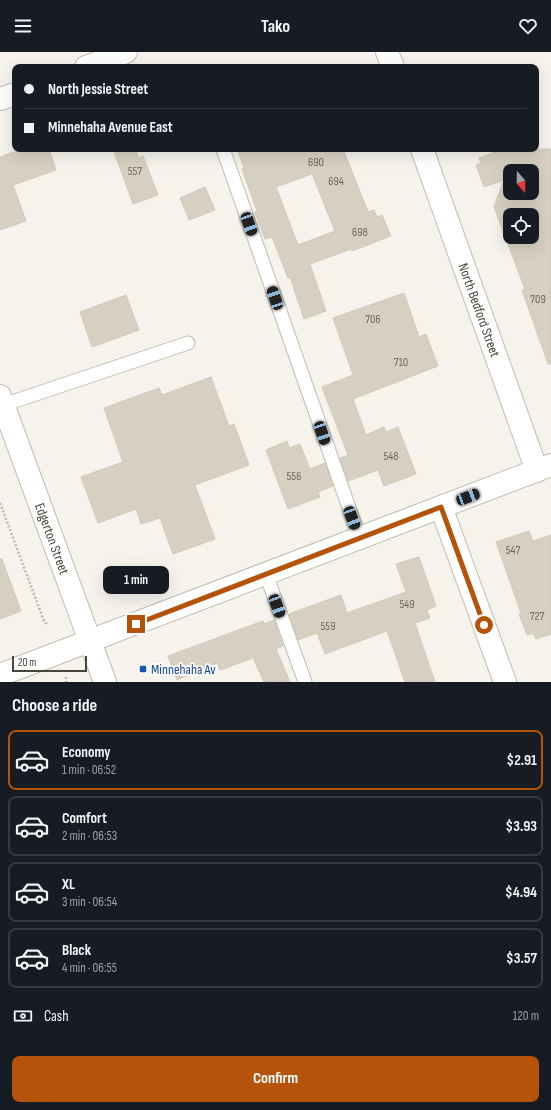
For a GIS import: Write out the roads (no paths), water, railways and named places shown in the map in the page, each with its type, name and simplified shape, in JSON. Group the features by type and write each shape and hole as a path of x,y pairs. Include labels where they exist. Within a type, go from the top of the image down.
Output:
{"street":[{"path":"94,64 126,52"},
{"path":"388,52 392,64"},
{"path":"0,99 12,95"},
{"name":"North Bedford Street","path":"423,152 544,468"},
{"name":"Edgerton Street","path":"2,400 105,682"},
{"path":"0,674 91,641 544,468"},
{"path":"441,507 505,682"}],"lane":[{"path":"224,152 360,539"},
{"path":"2,400 188,343"},
{"path":"266,574 305,682"}],"place":[{"name":"Minnehaha Av","path":"143,669"}]}
